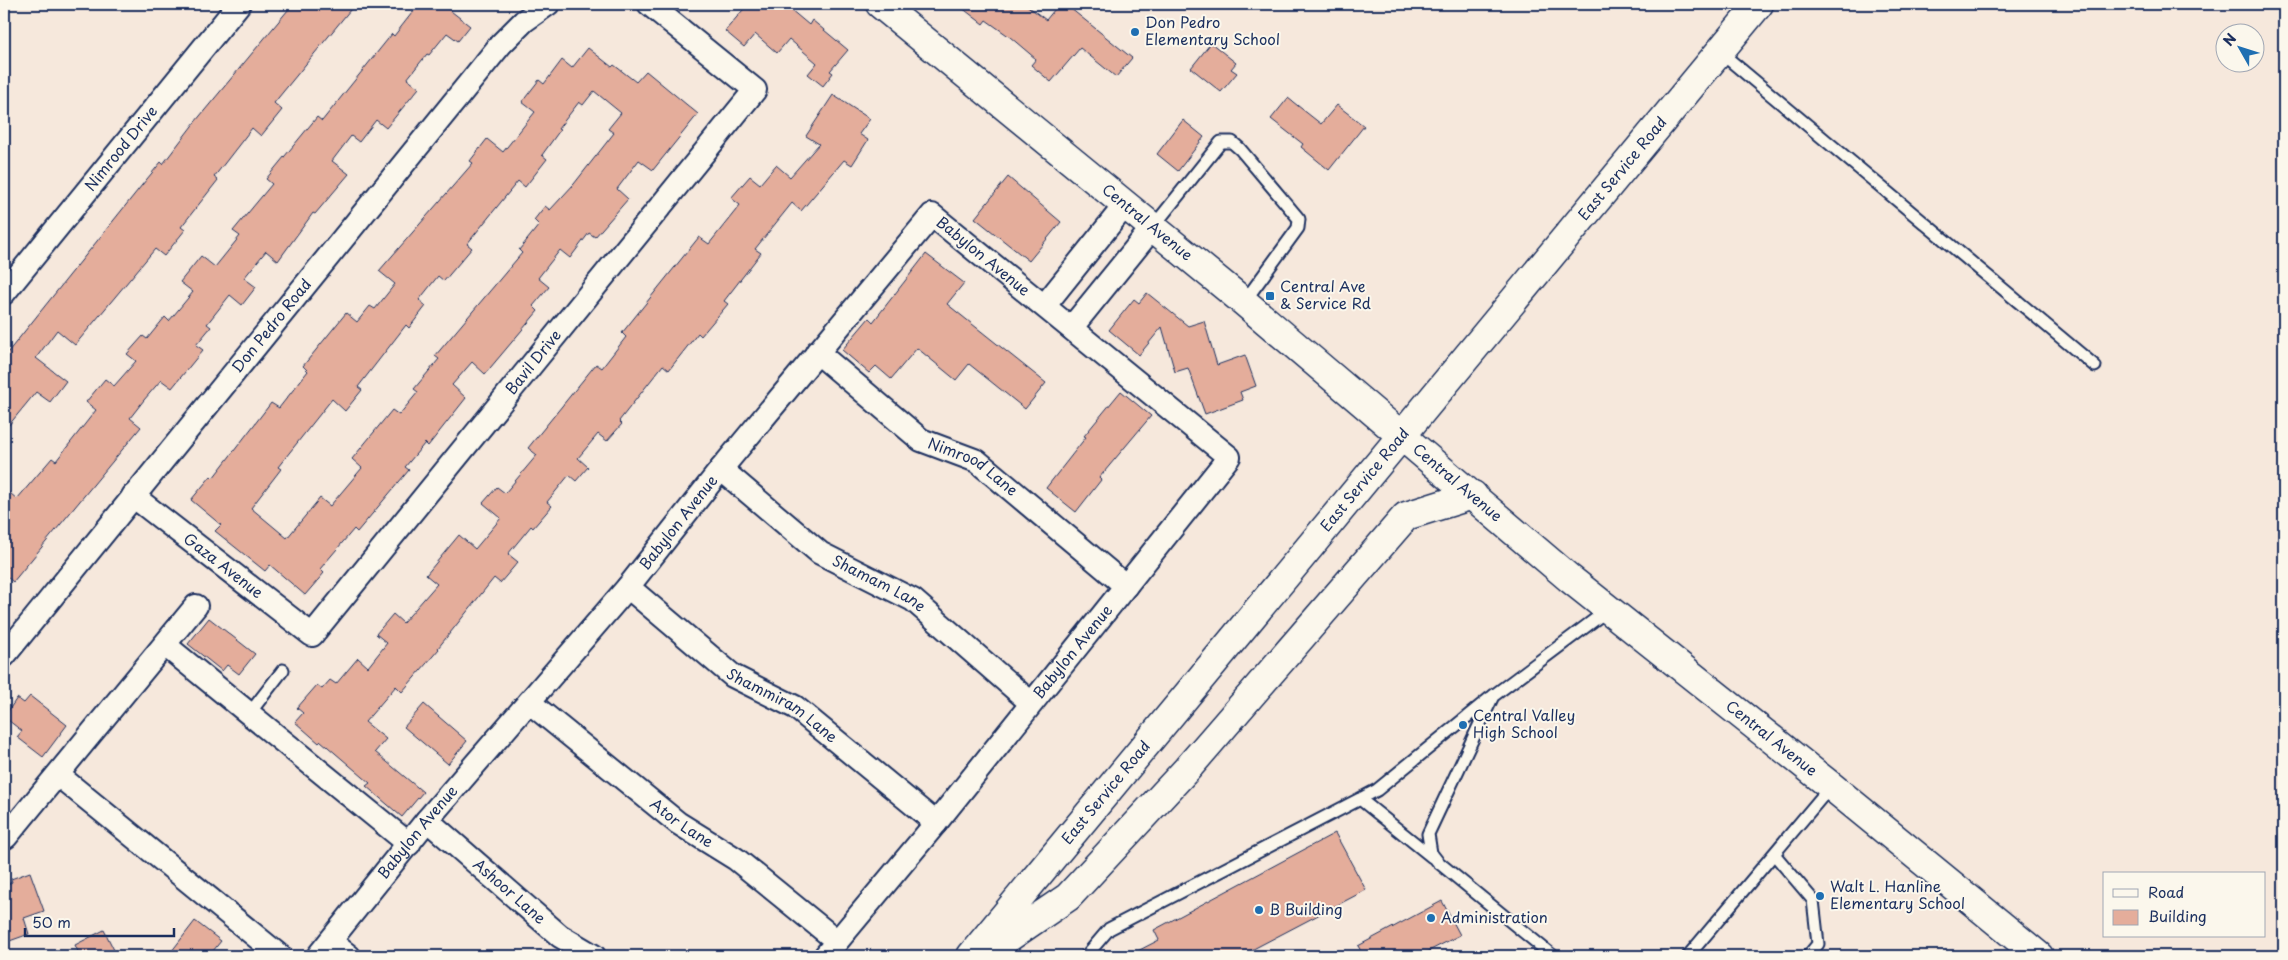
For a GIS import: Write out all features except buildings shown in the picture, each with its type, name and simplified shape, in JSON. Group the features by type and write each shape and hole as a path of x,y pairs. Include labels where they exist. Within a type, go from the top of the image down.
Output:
{"street":[{"name":"Nimrood Drive","path":"4,294 239,4"},
{"name":"Don Pedro Road","path":"4,656 501,44 524,21 548,4"},
{"name":"Bavil Drive","path":"312,635 755,90 649,4"},
{"name":"Central Avenue","path":"880,4 1244,302 1569,578 1831,786 2040,956"},
{"name":"East Service Road","path":"971,956 1759,4"},
{"name":"Babylon Avenue","path":"1045,305 1126,204"},
{"name":"Babylon Avenue","path":"349,956 324,949 427,820 628,587 721,469 932,215 1072,327 1229,457 936,823 831,949"},
{"path":"1072,327 1153,227"},
{"name":"Nimrood Lane","path":"817,352 921,440 978,461 1126,586"},
{"name":"Shamam Lane","path":"721,469 820,553 913,600 1031,703"},
{"name":"Gaza Avenue","path":"133,496 312,635"},
{"path":"980,956 1068,897 1187,770 1406,516 1473,496"},
{"name":"Shammiram Lane","path":"628,587 734,676 795,707 936,823"},
{"path":"6,837 196,606"},
{"path":"165,645 409,844"},
{"name":"Ator Lane","path":"529,702 678,823 736,859 831,949"},
{"path":"58,775 280,956"},
{"name":"Ashoor Lane","path":"427,820 560,936 594,956"}],"lane":[{"path":"1720,52 2096,366"},
{"path":"1153,227 1221,142 1232,142 1299,219 1298,228 1244,302"},
{"path":"1086,956 1109,929 1377,790 1493,696 1609,609"},
{"path":"249,714 283,670"},
{"path":"1438,862 1431,853 1428,834 1493,696"},
{"path":"1688,956 1831,786"},
{"path":"1360,799 1553,956"},
{"path":"1774,854 1812,900 1818,944 1808,956"}],"place":[{"name":"Don Pedro Elementary School","path":"1135,32"},
{"name":"Central Ave & Service Rd","path":"1270,296"},
{"name":"Central Valley High School","path":"1463,725"},
{"name":"Walt L. Hanline Elementary School","path":"1820,896"},
{"name":"B Building","path":"1259,910"},
{"name":"Administration","path":"1431,918"}]}
